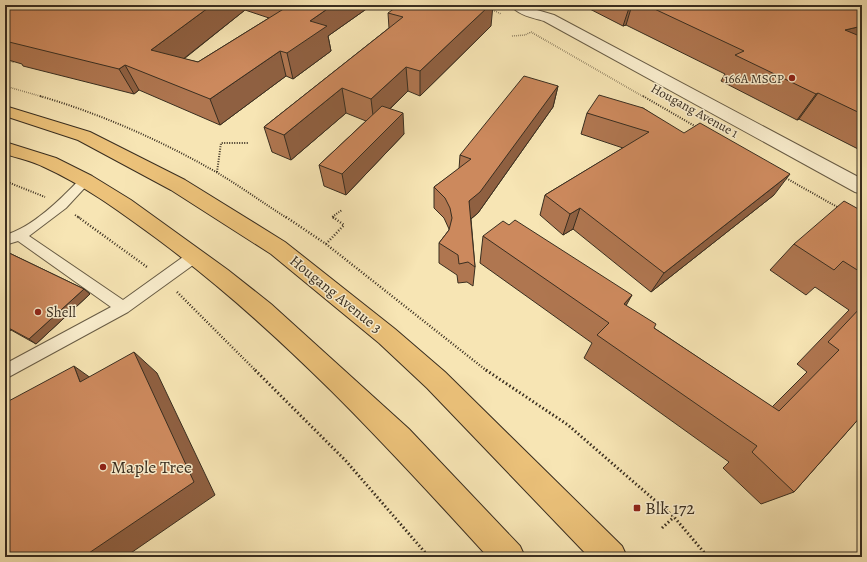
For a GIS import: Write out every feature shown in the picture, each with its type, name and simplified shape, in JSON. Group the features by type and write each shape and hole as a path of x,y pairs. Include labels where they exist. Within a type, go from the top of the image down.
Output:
{"highway":[{"name":"Hougang Avenue 3","path":"5,111 84,136 178,185 278,248 388,336 436,380 611,557"},
{"path":"5,148 50,162 124,205 195,256 263,311 399,439 509,557"}],"street":[{"name":"Hougang Avenue 1","path":"524,15 549,18 561,24 862,187"},
{"name":"Hougang Avenue 1","path":"524,15 862,202"}],"lane":[{"path":"5,240 20,236 62,205 85,181"},
{"path":"20,236 123,308"},
{"path":"5,372 123,308 195,256"}],"path":[{"path":"491,8 504,16"},
{"path":"524,15 531,32 699,128"},
{"path":"512,36 525,35 531,32"},
{"path":"5,60 13,62 19,59"},
{"path":"216,172 221,143 248,143"},
{"path":"781,175 842,210"},
{"path":"5,181 34,191 62,205 164,279 346,461 429,557"},
{"path":"326,244 344,225 332,217 342,210"},
{"path":"491,374 568,425 674,517 708,557"},
{"path":"662,528 674,517"}],"building":[{"path":"5,5 212,5 151,50 198,62 290,5 333,5 310,21 327,26 287,53 280,51 210,99 125,65 119,69 5,41 7,39 5,39"},
{"path":"399,5 490,5 420,71 406,67 371,99 342,88 284,135 264,127 403,17 388,13"},
{"path":"646,5 862,5 862,26 845,30 862,37 862,114 818,93 816,94 735,55 744,51"},
{"path":"524,76 558,86 480,192 469,201 475,267 468,262 459,264 458,255 439,243 449,230 452,218 450,208 445,198 434,187 471,159 460,155"},
{"path":"599,95 643,108 684,133 700,123 790,174 664,273 580,208 570,214 545,195 649,132 587,113"},
{"path":"382,106 403,113 342,174 319,165"},
{"path":"844,201 862,211 862,273 843,261 834,270 794,244"},
{"path":"515,220 632,295 624,304 656,324 654,328 779,411 839,350 828,342 862,306 862,415 794,492 752,452 757,446 597,335 609,323 483,236 503,221 509,225"},
{"name":"Shell","path":"5,251 84,289 29,339 5,326"},
{"name":"Maple Tree","path":"134,352 194,482 83,557 5,557 5,403 74,366 80,382"}],"place":[{"name":"166A MSCP","path":"792,78"},
{"name":"Shell","path":"38,312"},
{"name":"Maple Tree","path":"103,467"},
{"name":"Blk 172","path":"637,508"}]}
